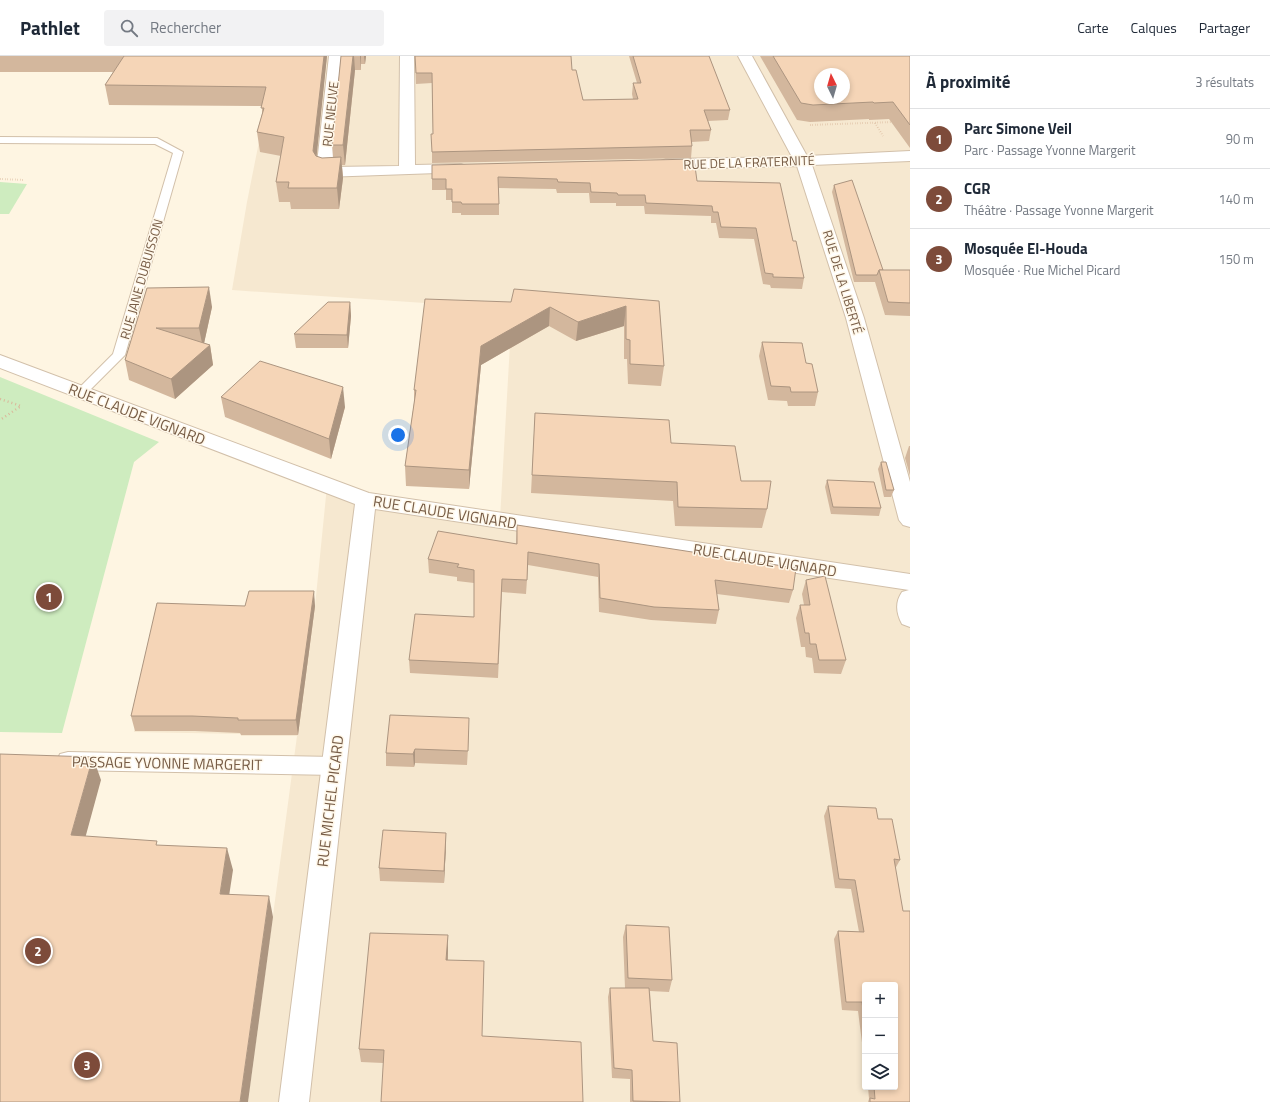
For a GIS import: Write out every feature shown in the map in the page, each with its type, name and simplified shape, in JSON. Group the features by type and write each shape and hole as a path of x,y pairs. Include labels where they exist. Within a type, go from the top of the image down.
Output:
{"street":[{"name":"RUE NEUVE","path":"336,56 324,172 407,170"},
{"path":"407,56 407,170 478,169"},
{"name":"RUE DE LA LIBERTÉ","path":"745,56 807,170 855,318 910,520"},
{"name":"RUE DE LA FRATERNITÉ","path":"652,165 803,161 910,156"},
{"name":"RUE CLAUDE VIGNARD","path":"0,361 80,393 366,500 910,582"},
{"name":"RUE MICHEL PICARD","path":"294,1102 366,500"},
{"path":"910,598 908,601 910,618"},
{"name":"PASSAGE YVONNE MARGERIT","path":"48,761 335,766"}],"lane":[{"name":"RUE JANE DUBUISSON","path":"0,140 157,141 178,152 119,355 80,393"}],"path":[{"path":"805,125 895,122 893,118"},
{"path":"0,179 25,180"},
{"path":"0,399 21,406 0,420"}],"shaded area":[{"path":"276,56 910,56 910,1102 248,1102 297,736 241,736 241,734 134,732 161,619 315,606 327,486 500,519 512,309 232,290 247,202"}],"green space":[{"path":"0,182 27,184 9,214 0,214"},
{"path":"0,377 159,442 134,462 62,733 0,732"}],"building":[{"path":"124,56 324,56 313,151 316,156 322,158 341,157 337,188 288,188 289,182 276,182 284,137 257,132 264,108 261,108 266,87 105,85"},
{"path":"341,56 353,56 343,145 332,145"},
{"path":"415,56 571,56 572,70 576,70 583,100 638,99 633,83 641,83 633,56 709,56 730,110 704,110 711,130 690,130 692,146 432,152 432,73 416,73"},
{"path":"773,56 910,56 910,125 893,102 850,103 850,68 814,68 814,104 833,104 813,105 801,103"},
{"path":"694,159 697,181 780,183 793,241 796,241 804,278 773,277 773,274 765,273 756,228 721,227 718,212 713,212 712,206 646,203 645,195 618,195 617,193 591,192 590,183 558,182 557,179 498,177 499,204 462,204 461,202 452,202 452,189 446,189 446,179 432,179 432,165"},
{"path":"852,180 883,270 879,270 877,275 856,275 834,185"},
{"path":"879,270 910,270 910,303 888,302"},
{"path":"209,287 199,328 156,328 210,345 171,379 125,360 147,288"},
{"path":"514,289 659,301 664,366 630,364 630,340 626,339 626,306 578,322 550,307 481,346 469,470 405,466 416,390 414,390 425,299 511,302"},
{"path":"328,302 350,302 347,335 294,334"},
{"path":"762,342 802,343 806,363 812,364 818,392 791,392 790,387 771,386"},
{"path":"260,361 343,387 329,439 221,397"},
{"path":"535,413 669,420 671,443 735,446 741,481 771,481 767,509 678,507 677,482 532,475"},
{"path":"881,462 886,462 894,490 886,490"},
{"path":"827,480 874,482 881,508 833,507"},
{"path":"517,525 796,568 793,590 715,580 719,610 654,607 600,598 599,564 528,552 527,580 502,579 498,664 409,660 415,614 474,617 474,570 457,567 459,564 428,559 438,531 517,544"},
{"path":"825,576 846,660 819,660 816,644 810,644 809,633 805,633 800,605 810,605 806,580"},
{"path":"249,591 314,591 296,720 238,720 238,718 192,716 131,716 157,603 245,606"},
{"path":"390,715 469,718 468,751 415,749 413,754 386,753"},
{"path":"0,754 93,757 71,835 157,841 156,845 227,848 220,894 269,896 240,1102 0,1102"},
{"path":"828,806 876,808 878,819 892,819 900,860 894,859 903,911 910,911 910,1102 870,1102 870,1098 875,1099 874,1090 898,1090 898,982 862,982 862,1002 846,1002 838,931 864,932 855,880 839,879"},
{"path":"383,830 446,833 444,871 379,868"},
{"path":"626,925 669,927 672,980 628,978"},
{"path":"370,933 448,935 446,960 484,961 482,1036 581,1042 583,1102 381,1102 384,1050 359,1049"},
{"path":"610,988 649,988 653,1041 677,1043 680,1102 633,1101 632,1070 614,1068"}],"place":[{"name":"Parc Simone Veil","path":"49,597"},
{"name":"CGR","path":"38,951"},
{"name":"Mosquée El-Houda","path":"87,1065"}]}
